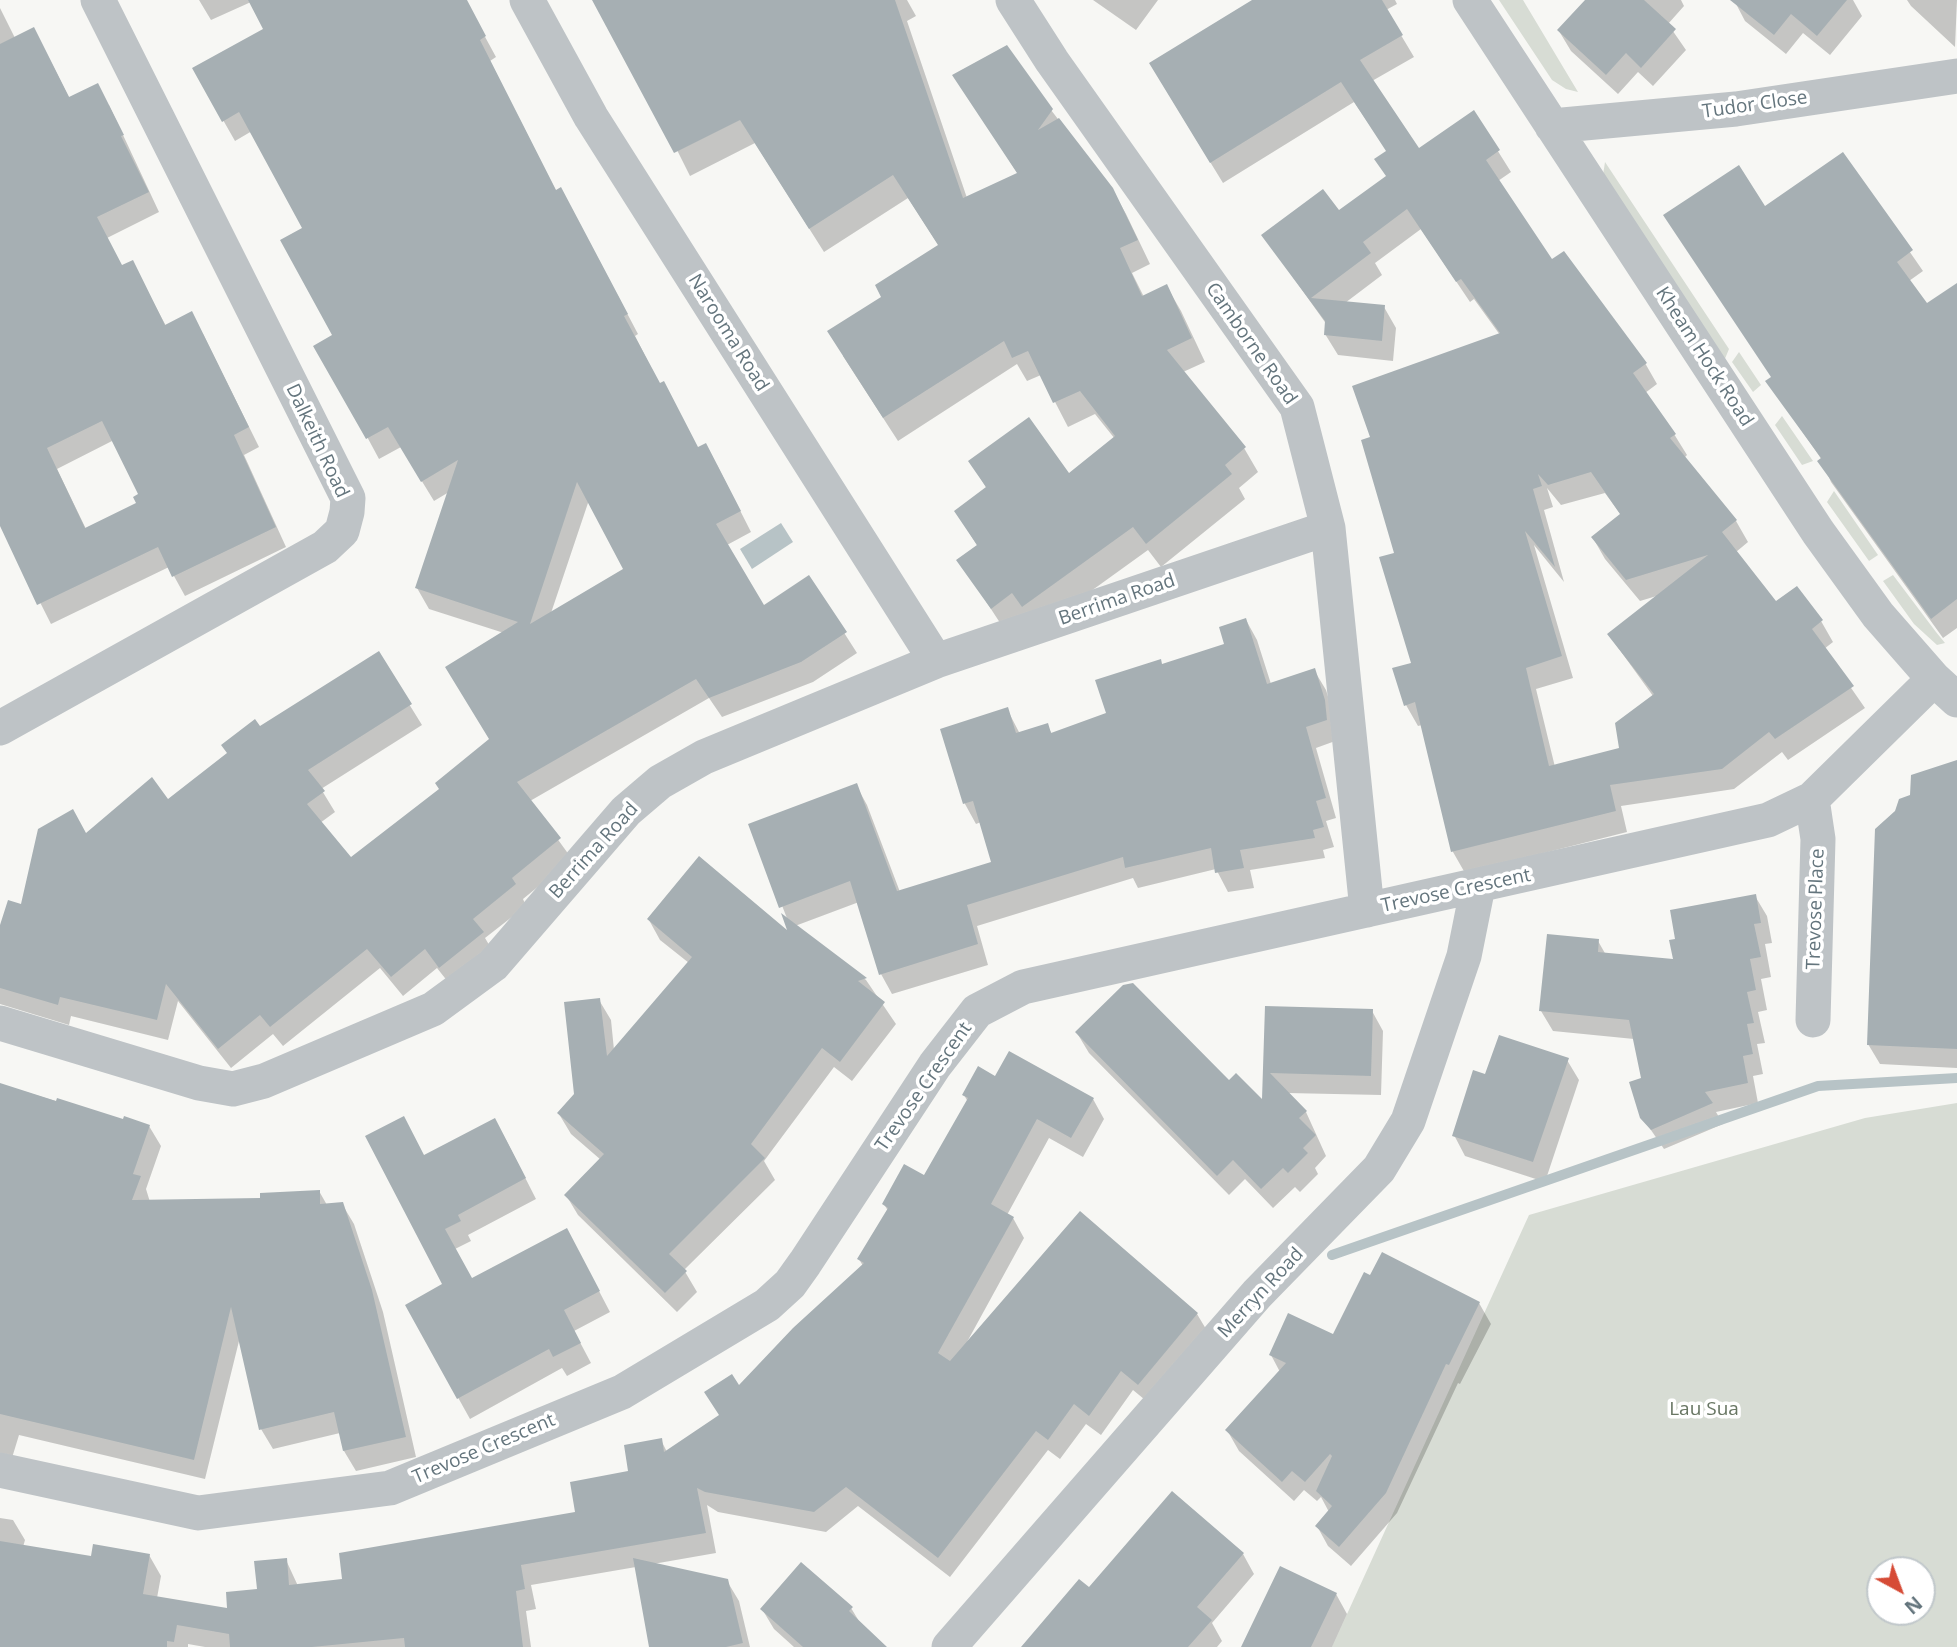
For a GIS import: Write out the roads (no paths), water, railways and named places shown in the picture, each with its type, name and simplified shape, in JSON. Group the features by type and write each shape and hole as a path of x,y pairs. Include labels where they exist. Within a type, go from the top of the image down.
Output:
{"street":[{"name":"Dalkeith Road","path":"0,728 326,547 342,531 348,498 98,0"},
{"name":"Narooma Road","path":"527,0 590,117 936,661"},
{"name":"Camborne Road","path":"1013,0 1052,61 1297,407 1328,528 1367,910"},
{"name":"Kheam Hock Road","path":"1469,0 1818,532 1878,615 1945,689"},
{"name":"Tudor Close","path":"1552,126 1736,109 1957,76"},
{"name":"Berrima Road","path":"0,1023 199,1083 233,1089 264,1080 433,1009 493,965 626,811 660,782 704,757 936,661 1328,528"},
{"name":"Trevose Crescent","path":"0,1470 198,1513 390,1489 622,1392 767,1305 797,1273 935,1065 977,1010 1023,987 1076,972 1478,886 1768,820 1812,799 1945,689"},
{"name":"Trevose Place","path":"1812,799 1818,839 1813,1020"},
{"name":"Merryn Road","path":"948,1647 1257,1294 1379,1170 1408,1121 1464,956 1478,886"}],"waterway":[{"path":"1332,1255 1818,1086 1957,1078"}],"park label":[{"name":"Lau Sua","path":"1704,1410"}]}
